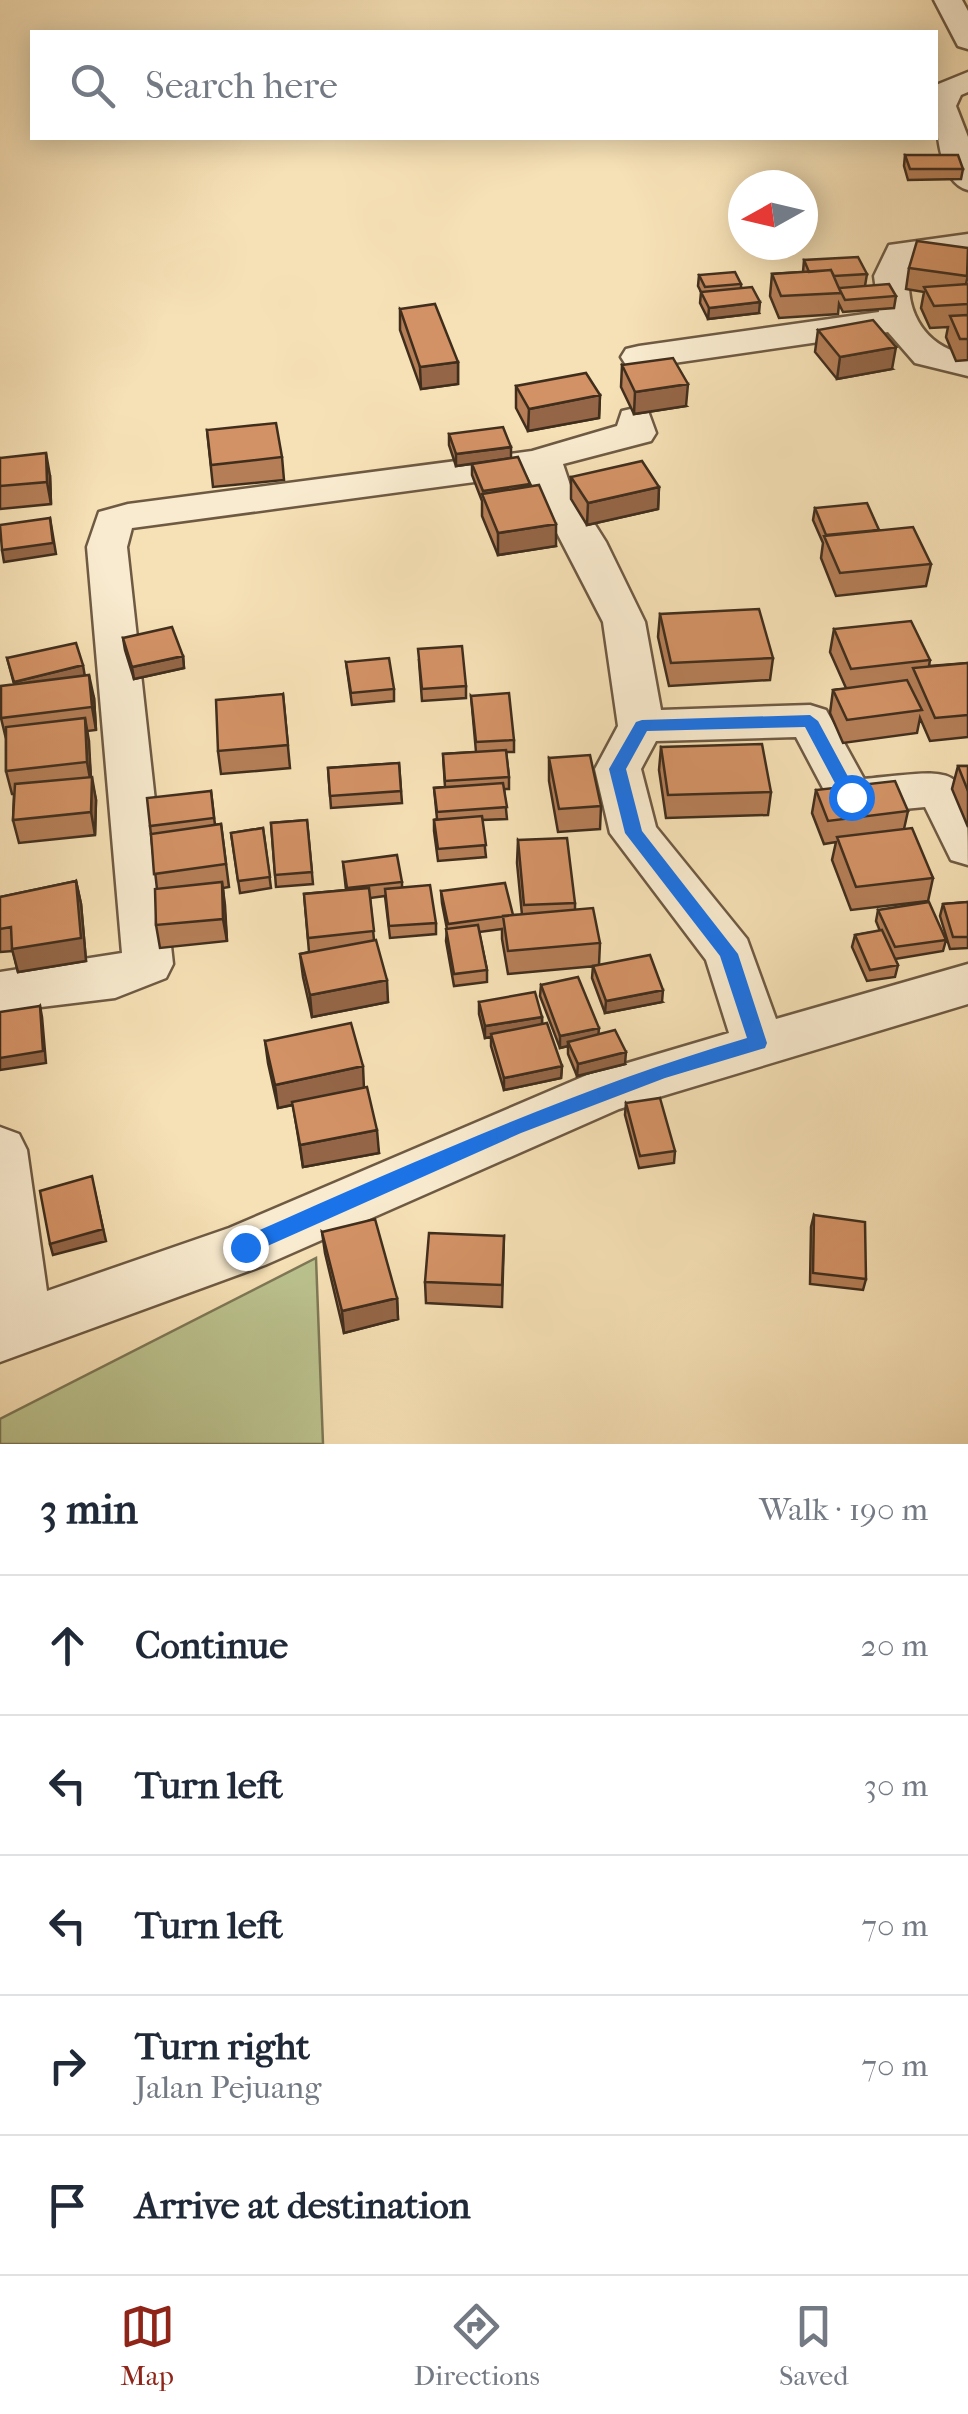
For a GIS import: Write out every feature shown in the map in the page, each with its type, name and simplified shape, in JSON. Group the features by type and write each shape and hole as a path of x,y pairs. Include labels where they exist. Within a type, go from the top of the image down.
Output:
{"street":[{"path":"948,0 968,40"},
{"path":"968,81 948,89 941,106 968,180"},
{"path":"968,244 912,248 894,259 889,282 902,319 920,350 946,363 968,365"},
{"path":"639,358 902,319"},
{"path":"0,992 116,978 148,964 108,546 114,522 128,516 543,461 550,455 637,433 635,420"},
{"path":"543,461 550,485 586,542 624,622 642,726 618,769 634,833 728,954 758,1043"},
{"path":"642,726 810,721 851,797 934,789 943,795 968,847"},
{"path":"0,1150 11,1329 245,1247 606,1091 968,984"}],"green space":[{"path":"316,1258 323,1444 0,1444 0,1419"}],"building":[{"path":"905,155 958,155 963,169 910,169"},
{"path":"917,241 968,248 967,276 909,268"},
{"path":"858,257 867,274 834,276 831,270 809,272 804,260"},
{"path":"831,270 841,293 781,296 772,274"},
{"path":"735,272 741,284 705,287 699,275"},
{"path":"889,284 896,296 845,300 839,288"},
{"path":"968,284 968,304 934,306 924,287"},
{"path":"752,287 760,302 709,308 701,292"},
{"path":"435,304 458,362 420,367 400,309"},
{"path":"968,315 968,339 960,339 950,316"},
{"path":"873,320 896,347 840,357 818,330"},
{"path":"673,358 688,384 635,392 622,365"},
{"path":"586,373 600,395 529,409 516,386"},
{"path":"276,423 282,457 211,465 207,430"},
{"path":"503,427 511,447 456,454 449,434"},
{"path":"46,453 47,482 0,486 0,458"},
{"path":"518,457 530,484 483,491 472,464"},
{"path":"642,461 659,487 588,503 571,477"},
{"path":"539,485 556,524 498,533 482,494"},
{"path":"867,503 879,530 826,535 815,508"},
{"path":"50,518 53,543 2,550 0,525"},
{"path":"913,527 931,564 840,573 824,536"},
{"path":"759,609 773,658 671,663 660,614"},
{"path":"911,621 930,660 851,669 834,629"},
{"path":"172,627 183,656 132,667 123,638"},
{"path":"76,643 83,665 14,682 7,658"},
{"path":"462,646 466,686 422,689 418,649"},
{"path":"389,658 394,689 351,693 346,662"},
{"path":"968,663 968,715 935,718 913,668"},
{"path":"89,675 92,707 1,718 1,686"},
{"path":"907,680 922,710 847,720 833,690"},
{"path":"509,693 514,740 476,742 471,696"},
{"path":"283,694 288,745 218,751 216,700"},
{"path":"85,718 87,762 6,771 6,727"},
{"path":"762,744 771,792 668,795 661,747"},
{"path":"506,750 509,777 445,781 443,754"},
{"path":"590,755 601,806 559,809 549,758"},
{"path":"399,763 401,791 330,796 328,768"},
{"path":"958,766 968,766 968,791"},
{"path":"92,777 91,812 13,820 15,784"},
{"path":"895,781 908,811 828,821 816,790"},
{"path":"503,783 507,807 437,812 434,788"},
{"path":"211,791 214,818 150,826 147,798"},
{"path":"482,816 486,845 438,849 434,820"},
{"path":"307,820 312,872 275,875 271,823"},
{"path":"221,824 226,864 154,874 151,834"},
{"path":"263,828 270,877 238,881 231,833"},
{"path":"912,828 933,878 856,887 837,837"},
{"path":"567,838 575,903 524,905 518,840"},
{"path":"397,855 402,882 347,888 343,862"},
{"path":"76,881 81,938 12,949 11,927 0,929 0,897"},
{"path":"222,882 223,919 156,925 155,889"},
{"path":"505,883 513,915 448,924 441,891"},
{"path":"430,885 436,923 389,926 385,889"},
{"path":"369,888 374,931 308,938 304,894"},
{"path":"929,902 946,940 895,947 878,910"},
{"path":"968,902 968,937 953,937 943,904"},
{"path":"593,908 600,943 508,951 503,916"},
{"path":"478,925 487,970 454,974 446,929"},
{"path":"882,930 898,965 870,970 855,935"},
{"path":"376,940 387,980 310,995 300,954"},
{"path":"650,955 663,990 606,1001 593,966"},
{"path":"578,977 599,1028 560,1036 541,985"},
{"path":"535,992 542,1017 485,1026 479,1002"},
{"path":"40,1006 43,1051 0,1058 0,1012"},
{"path":"351,1023 363,1066 275,1085 265,1041"},
{"path":"547,1023 562,1066 504,1078 491,1034"},
{"path":"615,1030 626,1052 578,1064 568,1042"},
{"path":"367,1087 377,1130 300,1145 292,1102"},
{"path":"660,1098 675,1151 640,1156 626,1103"},
{"path":"92,1176 103,1229 50,1244 40,1191"},
{"path":"814,1215 865,1222 866,1279 813,1273"},
{"path":"375,1219 397,1298 342,1311 322,1232"},
{"path":"429,1233 504,1236 502,1285 425,1282"}],"route":[{"path":"245,1247 514,1127 606,1091 758,1043 734,964 709,926 649,857 628,818 618,769 642,726 810,721 844,792 851,797"}]}
